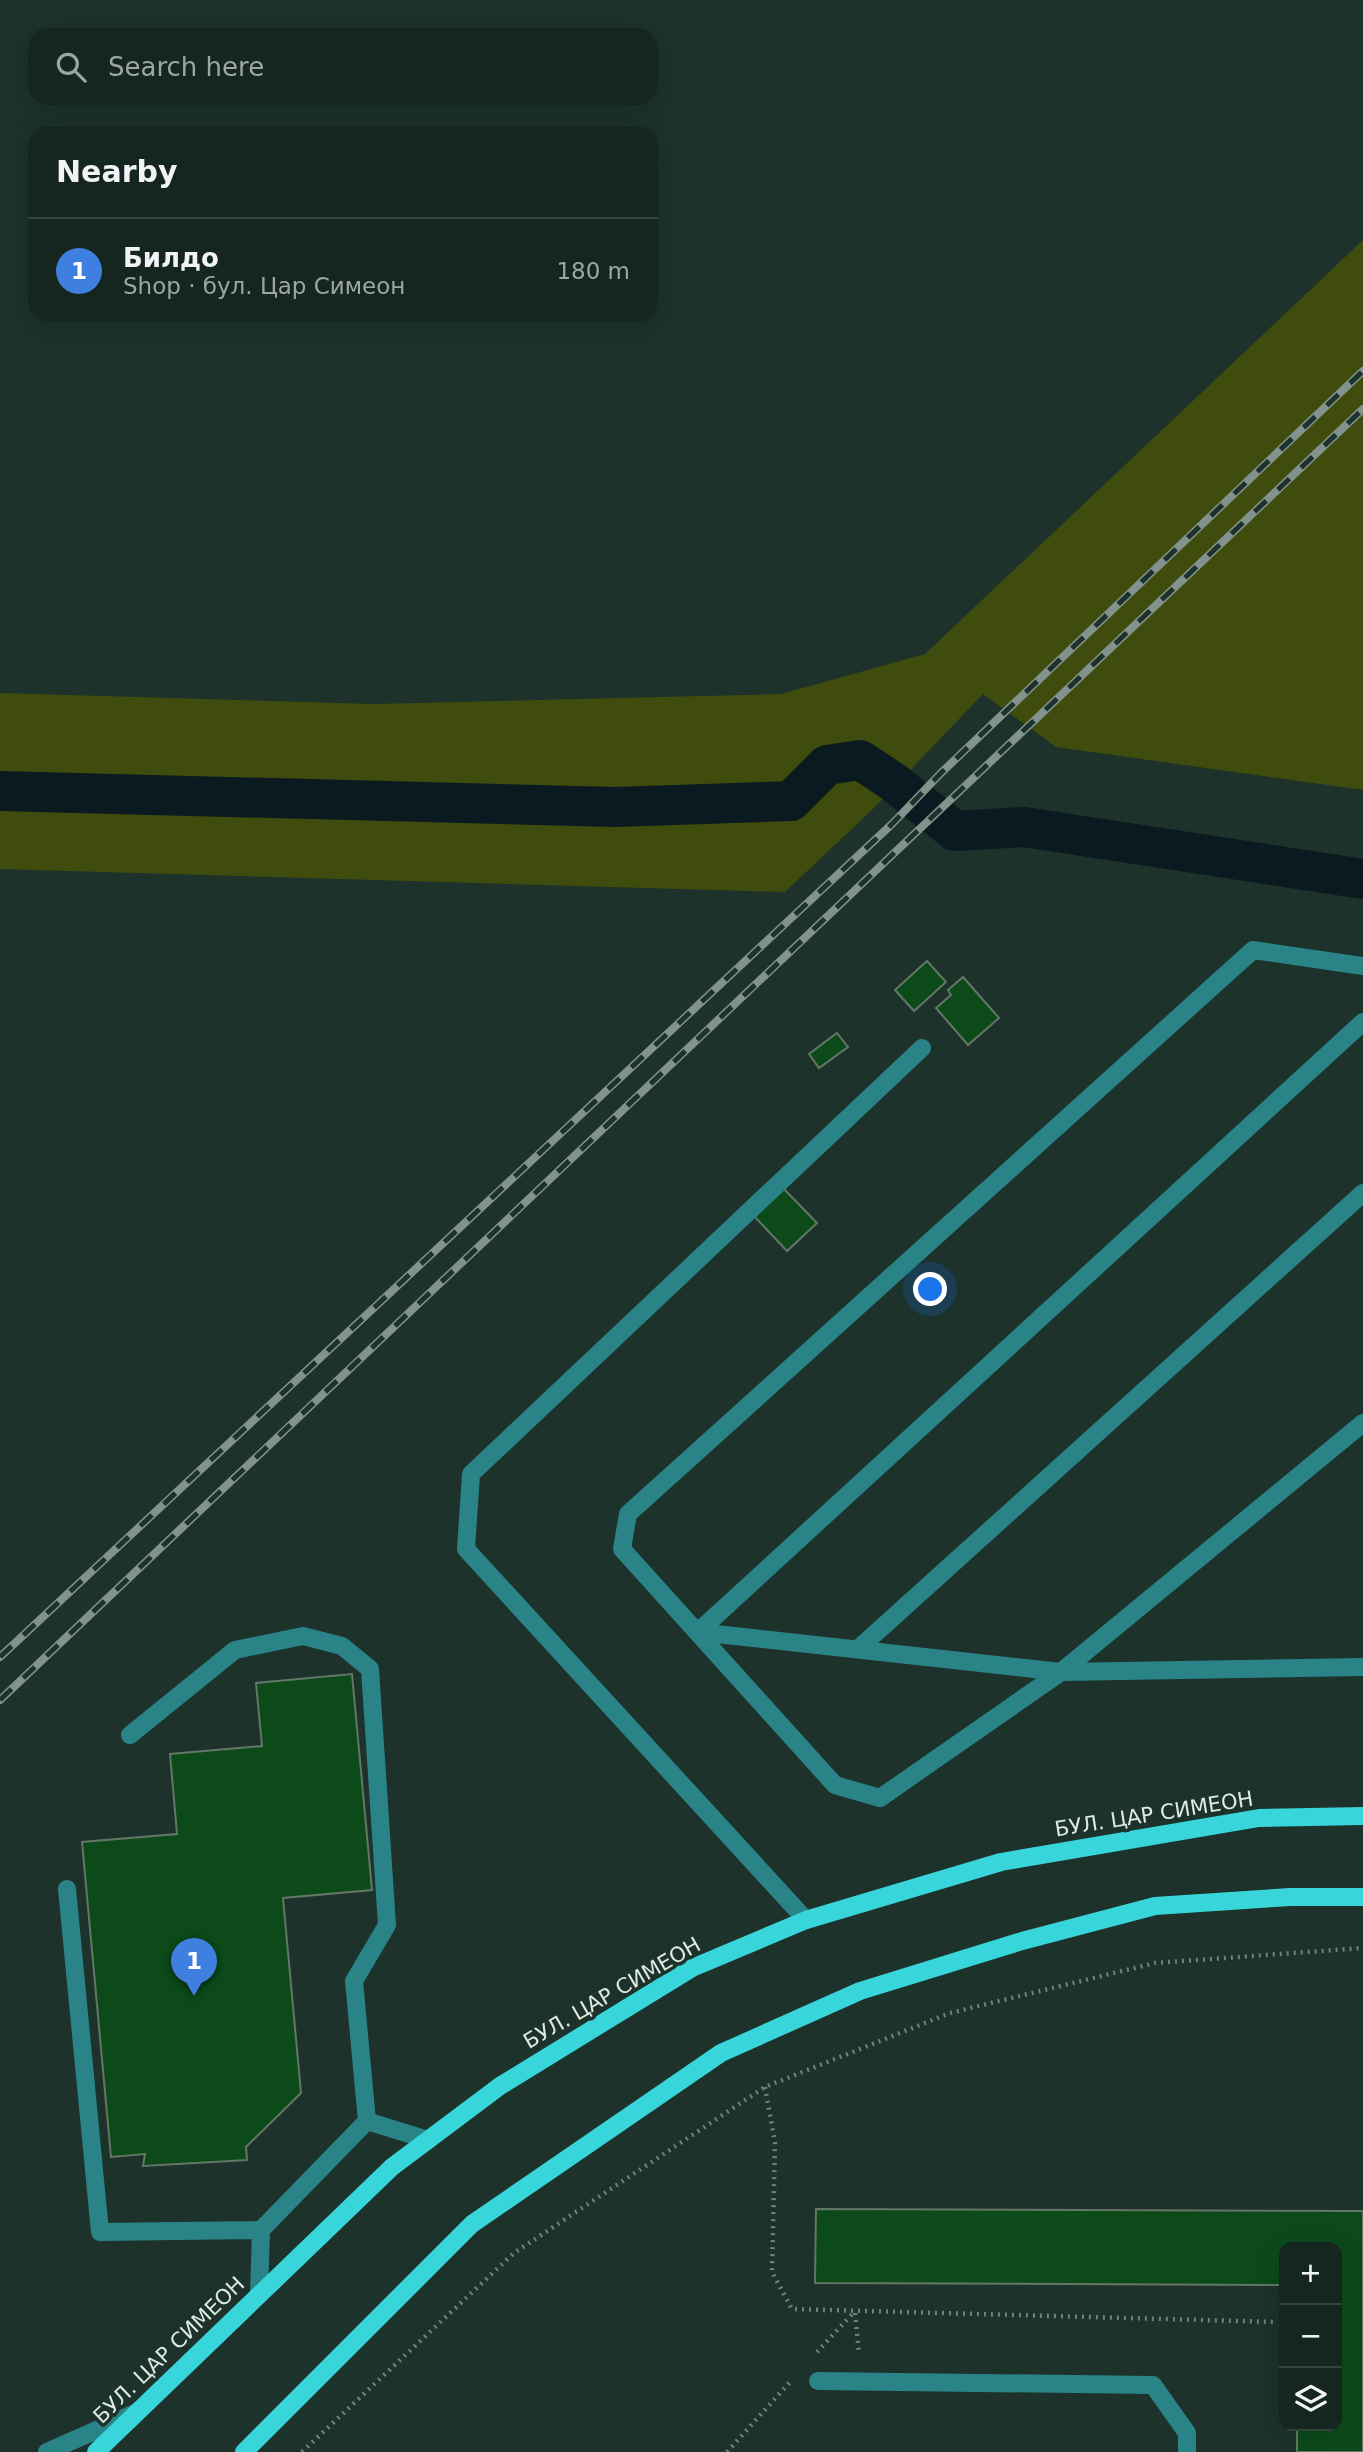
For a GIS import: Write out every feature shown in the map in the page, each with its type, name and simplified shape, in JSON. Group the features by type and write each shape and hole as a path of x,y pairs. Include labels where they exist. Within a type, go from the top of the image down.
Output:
{"main road":[{"name":"БУЛ. ЦАР СИМЕОН","path":"96,2452 392,2167 500,2087 692,1968 806,1920 1001,1862 1259,1818 1363,1816"},
{"path":"244,2452 472,2224 721,2053 860,1991 1022,1941 1155,1906 1290,1897 1363,1897"}],"lane":[{"path":"1363,966 1253,950 628,1514 622,1549 835,1785 880,1798 1061,1672 1363,1423"},
{"path":"698,1632 1363,1022"},
{"path":"806,1920 466,1549 468,1495 471,1474 922,1048"},
{"path":"858,1649 1363,1193"},
{"path":"698,1632 1061,1672 1363,1667"},
{"path":"130,1735 235,1650 303,1636 342,1646 370,1670 387,1925 354,1981 367,2121 261,2230 260,2295"},
{"path":"67,1889 100,2232 261,2230"},
{"path":"367,2121 428,2140"},
{"path":"818,2381 1153,2385 1187,2433 1187,2452"},
{"path":"47,2452 138,2411"}],"path":[{"path":"302,2452 514,2253 765,2088 950,2013 1142,1966 1363,1948"},
{"path":"765,2088 775,2143 772,2272 792,2309 1276,2322"},
{"path":"854,2312 862,2381"}],"green space":[{"path":"1363,240 1363,790 1056,747 983,694 873,809 785,892 0,869 0,693 373,704 781,694 925,654"}],"building":[{"path":"927,961 946,982 914,1011 895,990"},
{"path":"963,977 999,1018 968,1045 936,1008 951,995 948,990"},
{"path":"837,1033 848,1047 819,1068 809,1054"},
{"path":"783,1188 817,1223 787,1251 754,1216"},
{"path":"352,1674 372,1890 283,1898 301,2093 246,2147 247,2160 143,2166 145,2154 111,2157 82,1842 177,1834 170,1754 262,1746 256,1683"},
{"path":"816,2209 1363,2211 1363,2452 1297,2452 1297,2431 1342,2431 1342,2242 1279,2242 1279,2285 815,2283"}],"waterway":[{"path":"0,791 615,807 791,801 827,765 860,760 892,781 955,831 1024,827 1363,879"}],"railway":[{"path":"0,1657 892,824 942,772 1363,371"},
{"path":"0,1700 1363,409"}],"place":[{"name":"Билдо","path":"194,1996"}]}
